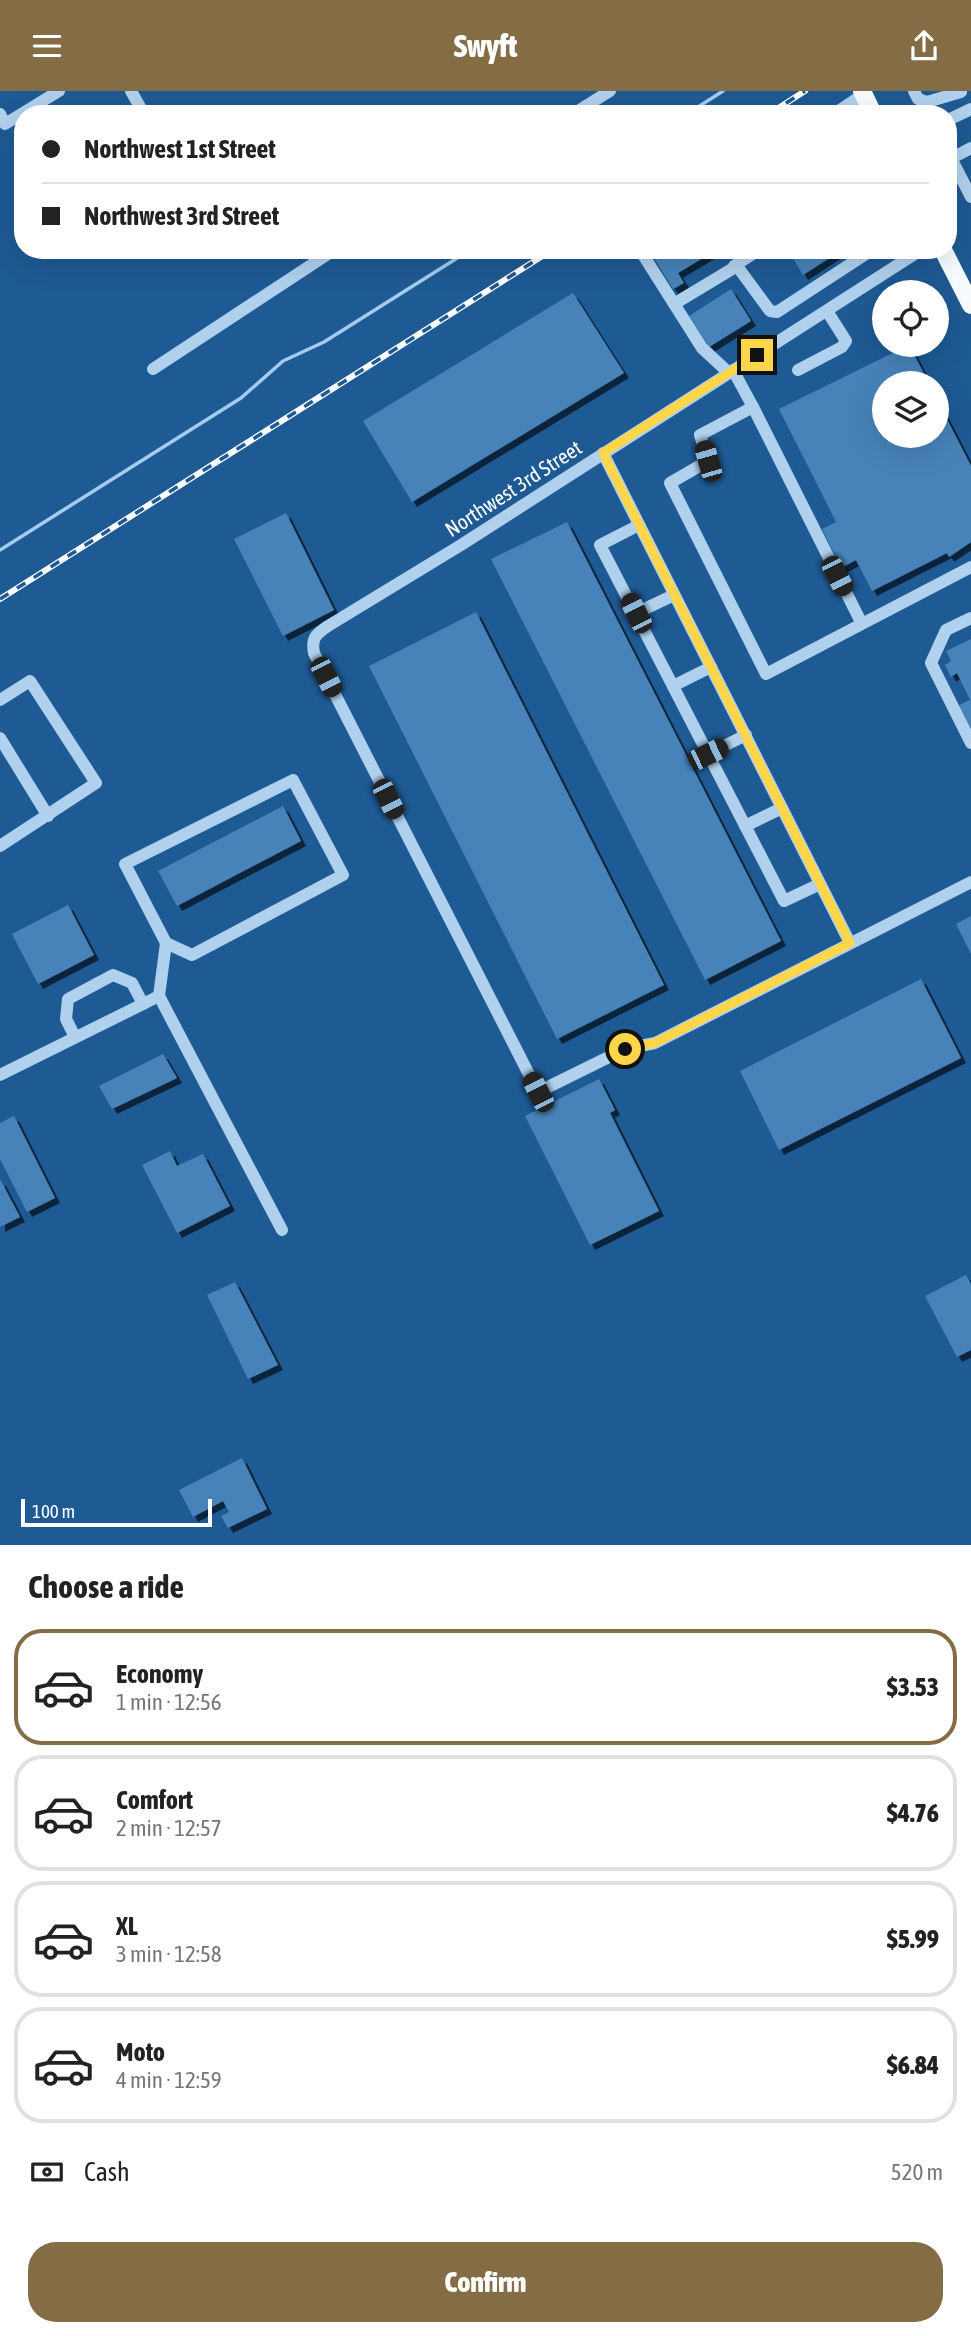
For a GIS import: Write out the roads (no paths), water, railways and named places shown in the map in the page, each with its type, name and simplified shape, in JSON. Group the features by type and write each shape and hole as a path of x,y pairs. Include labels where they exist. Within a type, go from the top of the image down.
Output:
{"main road":[{"path":"948,259 971,305"}],"street":[{"path":"30,105 59,91"},
{"path":"588,105 611,91"},
{"path":"914,91 918,99 927,102 961,92 970,109"},
{"path":"846,105 863,92"},
{"path":"957,172 971,197"},
{"path":"153,369 320,259"},
{"path":"646,259 702,348 731,371 862,624"},
{"path":"674,304 745,259"},
{"path":"734,266 740,267 773,313 858,259"},
{"name":"Northwest 3rd Street","path":"850,943 655,1043 625,1049 538,1092 314,653 312,643 316,634 410,577 907,259"},
{"path":"798,370 842,348 846,341 827,311"},
{"path":"752,407 701,435 708,461 670,483 765,674 971,567"},
{"path":"603,453 850,943 971,881"},
{"path":"639,525 600,545 784,901 820,884"},
{"path":"636,613 674,594"},
{"path":"971,618 946,631 931,663 971,743"},
{"path":"673,686 711,667"},
{"path":"0,700 30,681 96,783 0,846"},
{"path":"708,754 746,735"},
{"path":"0,738 48,816"},
{"path":"166,943 192,955 343,875 293,780 125,864 166,943 159,996 282,1230"},
{"path":"745,826 782,808"},
{"path":"75,1037 66,1019 68,999 113,975 132,983 143,1004"},
{"path":"2,1070 159,996"}],"waterway":[{"path":"701,105 723,91"},
{"path":"0,550 241,398 283,361 324,342 456,259"}],"railway":[{"path":"783,105 805,91"},
{"path":"0,599 538,259"}]}
